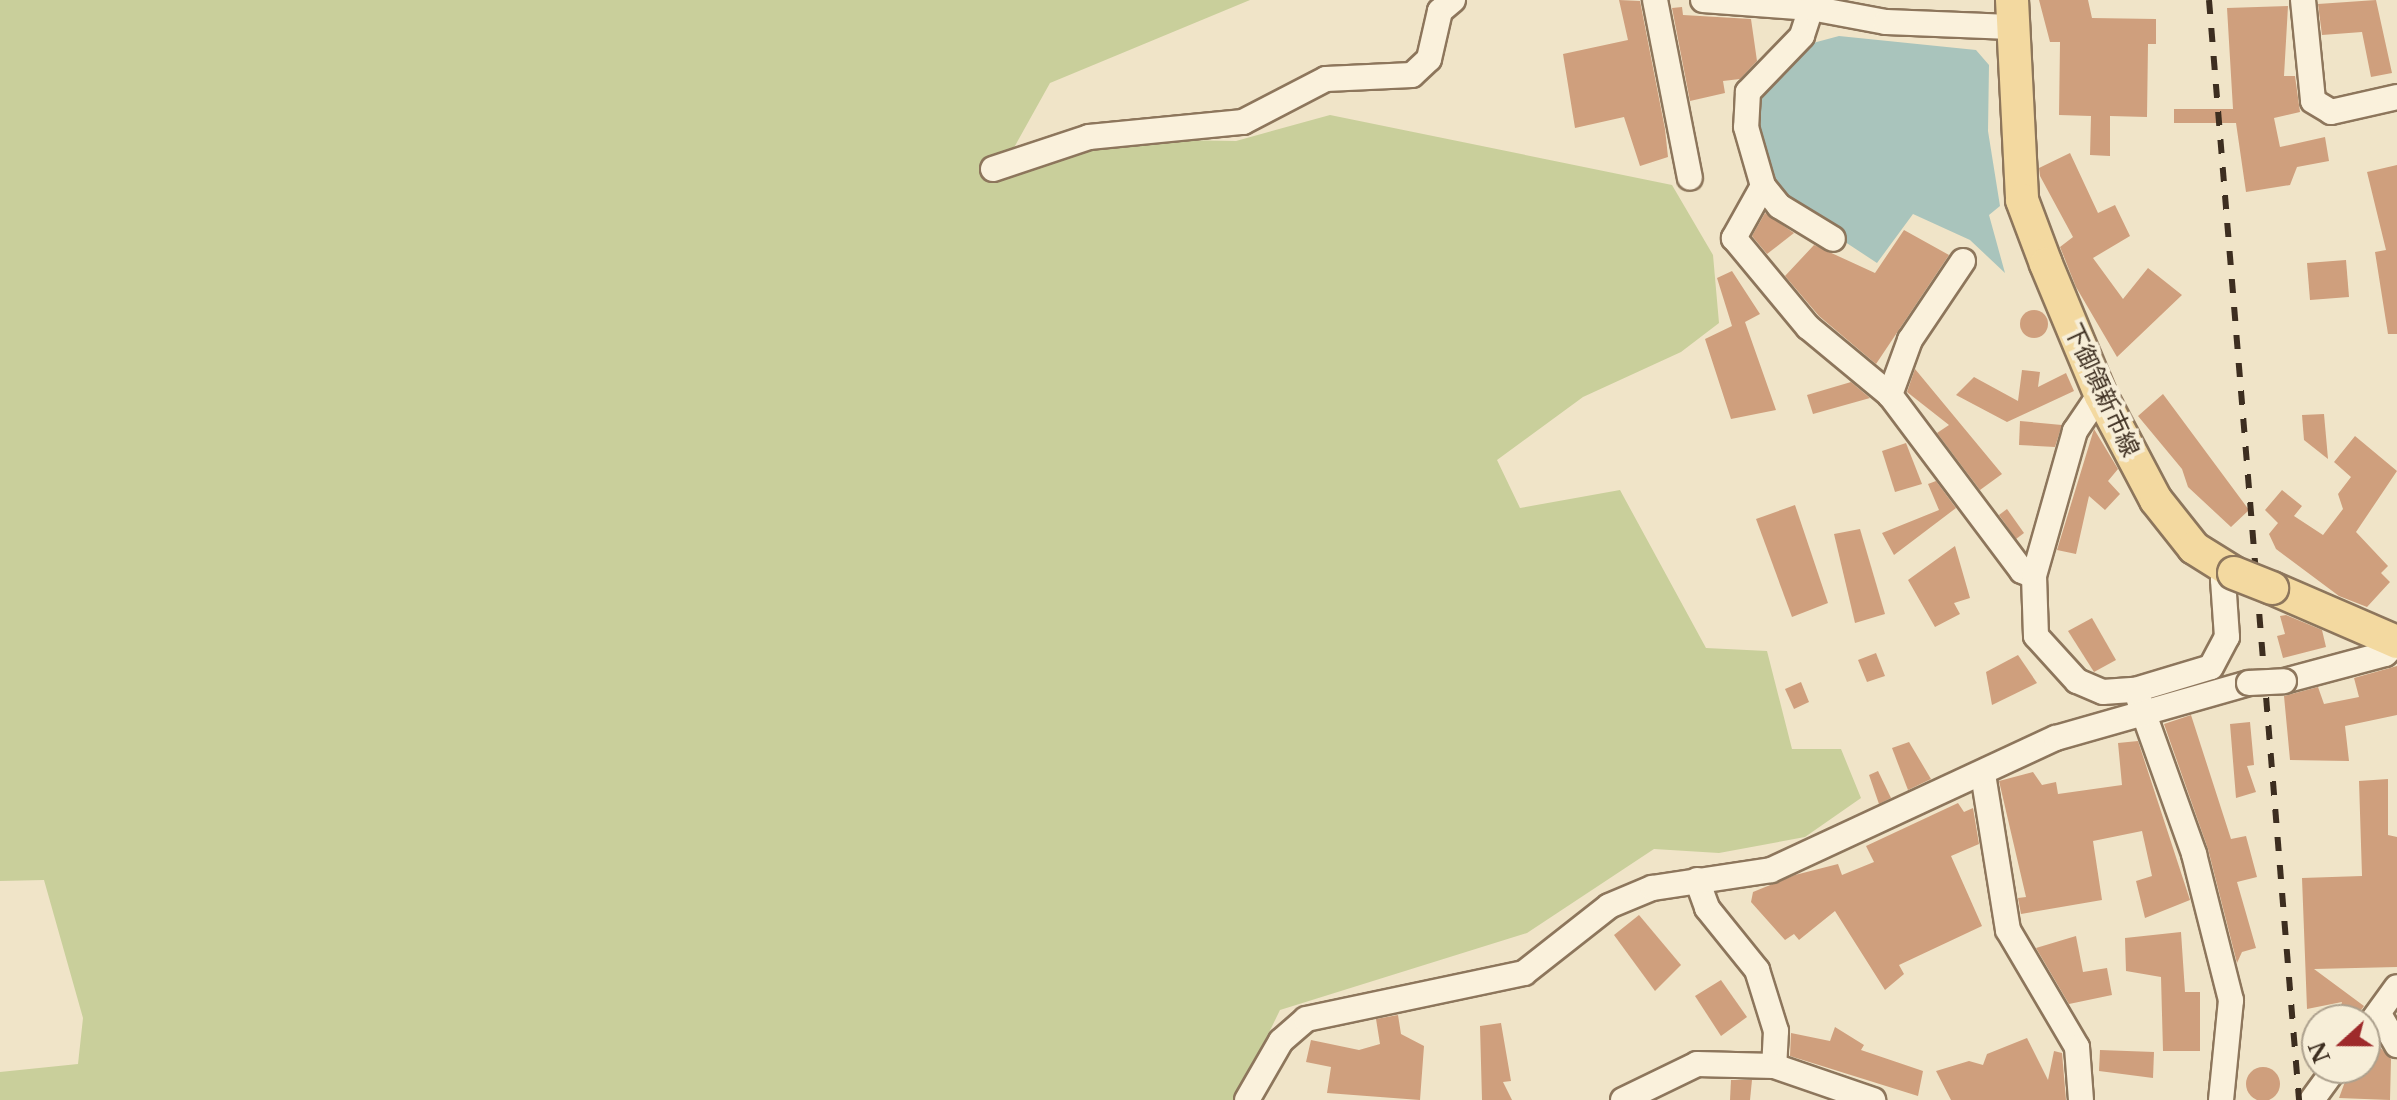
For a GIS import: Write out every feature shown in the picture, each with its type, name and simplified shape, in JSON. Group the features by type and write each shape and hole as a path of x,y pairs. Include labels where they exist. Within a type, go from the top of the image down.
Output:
{"main road":[{"name":"下御領新市線","path":"2012,14 2022,200 2100,394 2156,500 2194,548 2232,571 2397,642"}],"street":[{"path":"993,169 1089,137 1243,122 1326,79 1412,75 1429,59 1440,11 1453,0"},
{"path":"1655,0 1690,178"},
{"path":"1703,0 1806,4 1886,22 2012,14"},
{"path":"2303,0 2313,101 2331,112 2397,97"},
{"path":"1806,4 1784,61 1748,92 1748,141 1763,186 1779,206 1833,239"},
{"path":"1763,186 1734,238 1808,327 1890,395 2022,571 2034,576"},
{"path":"1890,395 1910,340 1963,261"},
{"path":"2100,394 2075,431 2034,576 2036,636 2061,666 2103,692 2140,702 2249,683 2284,681 2385,654 2397,642"},
{"path":"1247,1100 1281,1041 1306,1019 1524,973 1609,906 1652,888 1771,870 2211,667 2227,637 2223,580 2232,571"},
{"path":"2140,702 2194,854 2231,1000 2221,1100"},
{"path":"1983,774 2008,930 2077,1047 2081,1100"},
{"path":"1697,880 1707,908 1757,970 1776,1031 1774,1066"},
{"path":"2381,1010 2397,987"},
{"path":"2381,1031 2397,1045"},
{"path":"1623,1100 1697,1064 1774,1066 1873,1100"}],"green space":[{"path":"0,0 1250,0 1050,83 1006,162 1117,139 1236,141 1330,115 1672,185 1713,255 1719,323 1681,352 1583,397 1497,460 1520,508 1620,490 1706,648 1767,651 1792,749 1841,749 1861,798 1805,837 1719,853 1654,849 1527,933 1280,1010 1236,1100 0,1100 0,1072 78,1064 83,1018 44,880 0,881"}],"water":[{"path":"1839,36 1976,50 1989,65 1988,131 2000,206 1989,215 2005,273 1970,240 1913,214 1877,263 1792,207 1766,171 1753,125 1755,95 1813,43"}],"building":[{"path":"1619,0 1640,1 1665,129 1668,157 1640,166 1624,117 1575,128 1563,54 1628,40"},
{"path":"2039,0 2088,0 2092,18 2156,19 2156,44 2148,44 2147,117 2110,116 2110,156 2090,155 2091,116 2059,115 2060,42 2050,42"},
{"path":"2376,0 2392,73 2371,77 2362,32 2322,35 2318,4"},
{"path":"2288,6 2284,76 2295,76 2300,112 2274,118 2280,147 2325,137 2329,161 2297,167 2290,185 2246,192 2236,123 2174,123 2174,109 2233,109 2227,8"},
{"path":"1682,7 1683,15 1751,19 1757,61 1740,79 1723,81 1725,93 1690,101 1672,8"},
{"path":"2070,153 2098,213 2115,205 2130,236 2093,258 2123,299 2148,268 2182,295 2117,357 2076,287 2060,247 2073,237 2040,176 2039,168"},
{"path":"2397,165 2397,334 2388,334 2375,252 2386,250 2367,172"},
{"path":"1765,213 1794,233 1767,254 1752,236"},
{"path":"1904,230 1949,255 1876,364 1819,316 1785,276 1814,245 1875,273"},
{"path":"2346,260 2349,297 2310,300 2307,263"},
{"path":"1732,271 1760,314 1745,322 1776,410 1731,419 1705,339 1732,326 1717,278"},
{"path":"2034,310 2044,314 2048,324 2044,334 2034,338 2024,334 2020,324 2024,314"},
{"path":"1915,369 2002,474 1980,490 1937,433 1949,425 1907,392"},
{"path":"2022,370 2040,372 2038,387 2066,373 2074,391 2007,422 1956,395 1974,377 2018,401"},
{"path":"1851,382 1870,398 1813,414 1807,395"},
{"path":"2163,394 2249,510 2231,527 2188,487 2182,469 2138,416"},
{"path":"2324,414 2328,459 2304,440 2302,415"},
{"path":"2020,421 2062,425 2055,447 2019,445"},
{"path":"2094,429 2118,469 2108,481 2120,494 2105,510 2089,496 2076,554 2057,550"},
{"path":"2355,436 2397,471 2356,532 2388,566 2381,573 2390,582 2367,607 2339,596 2276,549 2269,534 2278,523 2265,510 2282,490 2302,506 2294,516 2323,535 2343,509 2338,494 2351,477 2334,462"},
{"path":"1906,443 1922,484 1895,492 1882,451"},
{"path":"1936,481 1956,508 1894,555 1882,533 1939,510 1928,484"},
{"path":"1795,505 1828,603 1792,617 1756,519"},
{"path":"2007,509 2024,533 2016,539 1999,515"},
{"path":"1860,529 1885,614 1855,623 1834,534"},
{"path":"1955,546 1970,598 1954,603 1960,614 1935,627 1908,580"},
{"path":"2286,615 2322,630 2326,647 2283,658 2277,636 2285,634 2280,616"},
{"path":"2092,618 2116,660 2094,672 2068,631"},
{"path":"1876,653 1885,676 1867,682 1858,660"},
{"path":"2018,655 2037,683 1992,705 1986,672"},
{"path":"2397,666 2397,715 2345,726 2349,761 2290,760 2284,696 2318,687 2324,704 2359,697 2354,678"},
{"path":"1801,682 1809,702 1794,709 1785,689"},
{"path":"2191,715 2231,839 2246,836 2257,877 2237,882 2256,948 2242,952 2237,963 2208,849 2164,724"},
{"path":"2250,722 2254,765 2247,766 2256,792 2236,798 2230,724"},
{"path":"2138,741 2190,900 2145,918 2136,881 2152,876 2142,831 2093,841 2102,900 2021,914 2018,898 2026,897 1999,781 2033,772 2042,785 2056,782 2058,794 2122,785 2118,743"},
{"path":"1909,742 1931,779 1908,790 1892,748"},
{"path":"1878,771 1891,798 1879,804 1869,775"},
{"path":"2388,779 2388,835 2397,837 2397,967 2314,969 2361,1004 2307,1004 2302,878 2362,876 2359,781"},
{"path":"1958,803 1964,812 1973,808 1979,844 1951,856 1982,926 1899,965 1904,974 1885,990 1835,911 1799,940 1794,934 1785,940 1751,902 1753,892 1795,875 1838,864 1842,875 1874,862 1866,846"},
{"path":"1639,915 1681,965 1655,991 1614,935"},
{"path":"2181,932 2185,992 2200,992 2200,1051 2163,1051 2161,977 2126,971 2125,938"},
{"path":"2076,936 2083,972 2107,968 2112,995 2069,1004 2036,948"},
{"path":"1721,980 1747,1017 1721,1036 1695,996"},
{"path":"1398,1015 1401,1034 1424,1046 1420,1100 1327,1093 1331,1067 1306,1062 1311,1040 1359,1050 1380,1044 1376,1019"},
{"path":"1501,1023 1511,1081 1503,1082 1512,1100 1482,1100 1480,1026"},
{"path":"1835,1027 1864,1045 1861,1050 1923,1071 1918,1096 1790,1056 1791,1033 1830,1041"},
{"path":"2027,1038 2048,1080 2054,1051 2062,1053 2066,1100 1951,1100 1936,1071 1969,1061 1983,1065 1987,1054"},
{"path":"2381,1048 2391,1059 2390,1100 2339,1098 2344,1084 2381,1084"},
{"path":"2100,1050 2154,1052 2153,1078 2099,1071"},
{"path":"2263,1067 2275,1072 2280,1084 2275,1096 2263,1101 2251,1096 2246,1084 2251,1072"},
{"path":"1731,1080 1752,1080 1750,1100 1730,1100"}],"railway":[{"path":"2209,0 2299,1100"}]}
